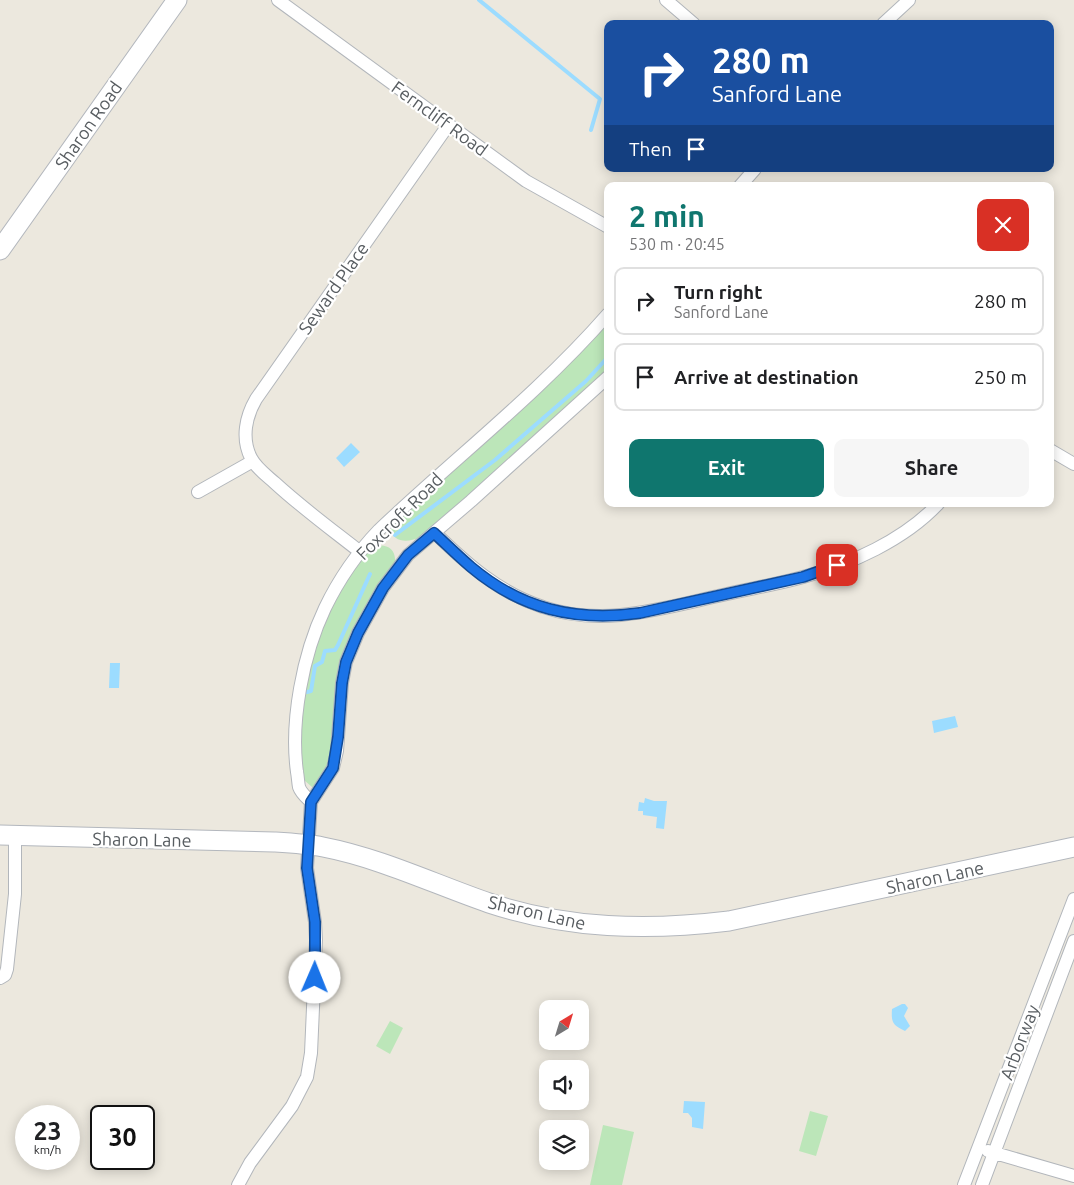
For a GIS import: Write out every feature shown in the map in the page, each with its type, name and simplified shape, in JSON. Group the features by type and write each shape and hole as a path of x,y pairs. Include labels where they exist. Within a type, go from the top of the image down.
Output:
{"main road":[{"name":"Sharon Road","path":"0,250 177,0"},
{"name":"Sharon Lane","path":"8,836 308,844 347,852 489,903 522,912 570,922 602,926 648,928 677,927 729,921 1074,847"}],"street":[{"name":"Ferncliff Road","path":"278,0 526,181 604,225"},
{"path":"666,0 689,20"},
{"path":"887,20 909,0"},
{"name":"Seward Place","path":"359,551 288,495 258,468 247,445 246,429 248,414 256,398 449,124"},
{"path":"744,182 752,172"},
{"name":"Foxcroft Road","path":"311,802 299,788 295,758 296,722 301,686 312,641 325,608 359,551 402,508 546,378 604,318"},
{"name":"Foxcroft Road","path":"238,1185 250,1163 292,1106 306,1077 311,1053 316,940 307,868 311,802 333,768 338,737 342,683 346,662 358,633 373,604 396,569 408,555 604,381"},
{"path":"1054,452 1074,464"},
{"path":"198,492 253,461"},
{"path":"434,533 471,567 515,596 544,608 579,616 617,616 640,613 764,586 803,577 830,568 860,556 892,539 919,522 935,507"},
{"path":"0,978 5,975 8,963 15,894 8,836"},
{"name":"Arborway","path":"964,1185 1074,900"},
{"name":"Arborway","path":"982,1185 1074,941"},
{"path":"979,1147 1074,1176"}],"green space":[{"path":"604,324 604,375 421,537 407,541 398,539 392,534 392,525"},
{"path":"376,546 388,547 393,551 395,562 353,634 330,763 316,786 312,787 304,780 300,751 305,688 319,634 342,587 370,548"},
{"path":"390,1021 403,1028 390,1054 376,1046"},
{"path":"810,1111 828,1116 816,1156 799,1151"},
{"path":"603,1125 634,1132 622,1185 590,1185"}],"water":[{"path":"351,443 360,452 344,467 336,458"},
{"path":"110,663 120,663 119,688 109,688"},
{"path":"955,716 958,727 934,733 932,721"},
{"path":"645,798 654,801 667,801 664,829 656,828 657,817 643,815 643,811 638,811 639,802 644,803"},
{"path":"905,1004 908,1008 904,1016 910,1026 905,1031 895,1025 892,1018 892,1009"},
{"path":"684,1101 705,1102 703,1129 692,1127 692,1118 688,1113 683,1113"}],"waterway":[{"path":"479,0 600,99 591,130"},
{"path":"395,535 495,460 586,381 604,361"},
{"path":"307,692 311,691 315,666 322,662 325,651 335,650 338,645 370,574"}],"route":[{"path":"315,978 315,922 307,868 311,802 333,768 338,737 340,698 346,662 358,633 383,588 408,555 434,533 471,567 500,588 544,608 579,616 617,616 640,613 803,577 837,565"}]}
